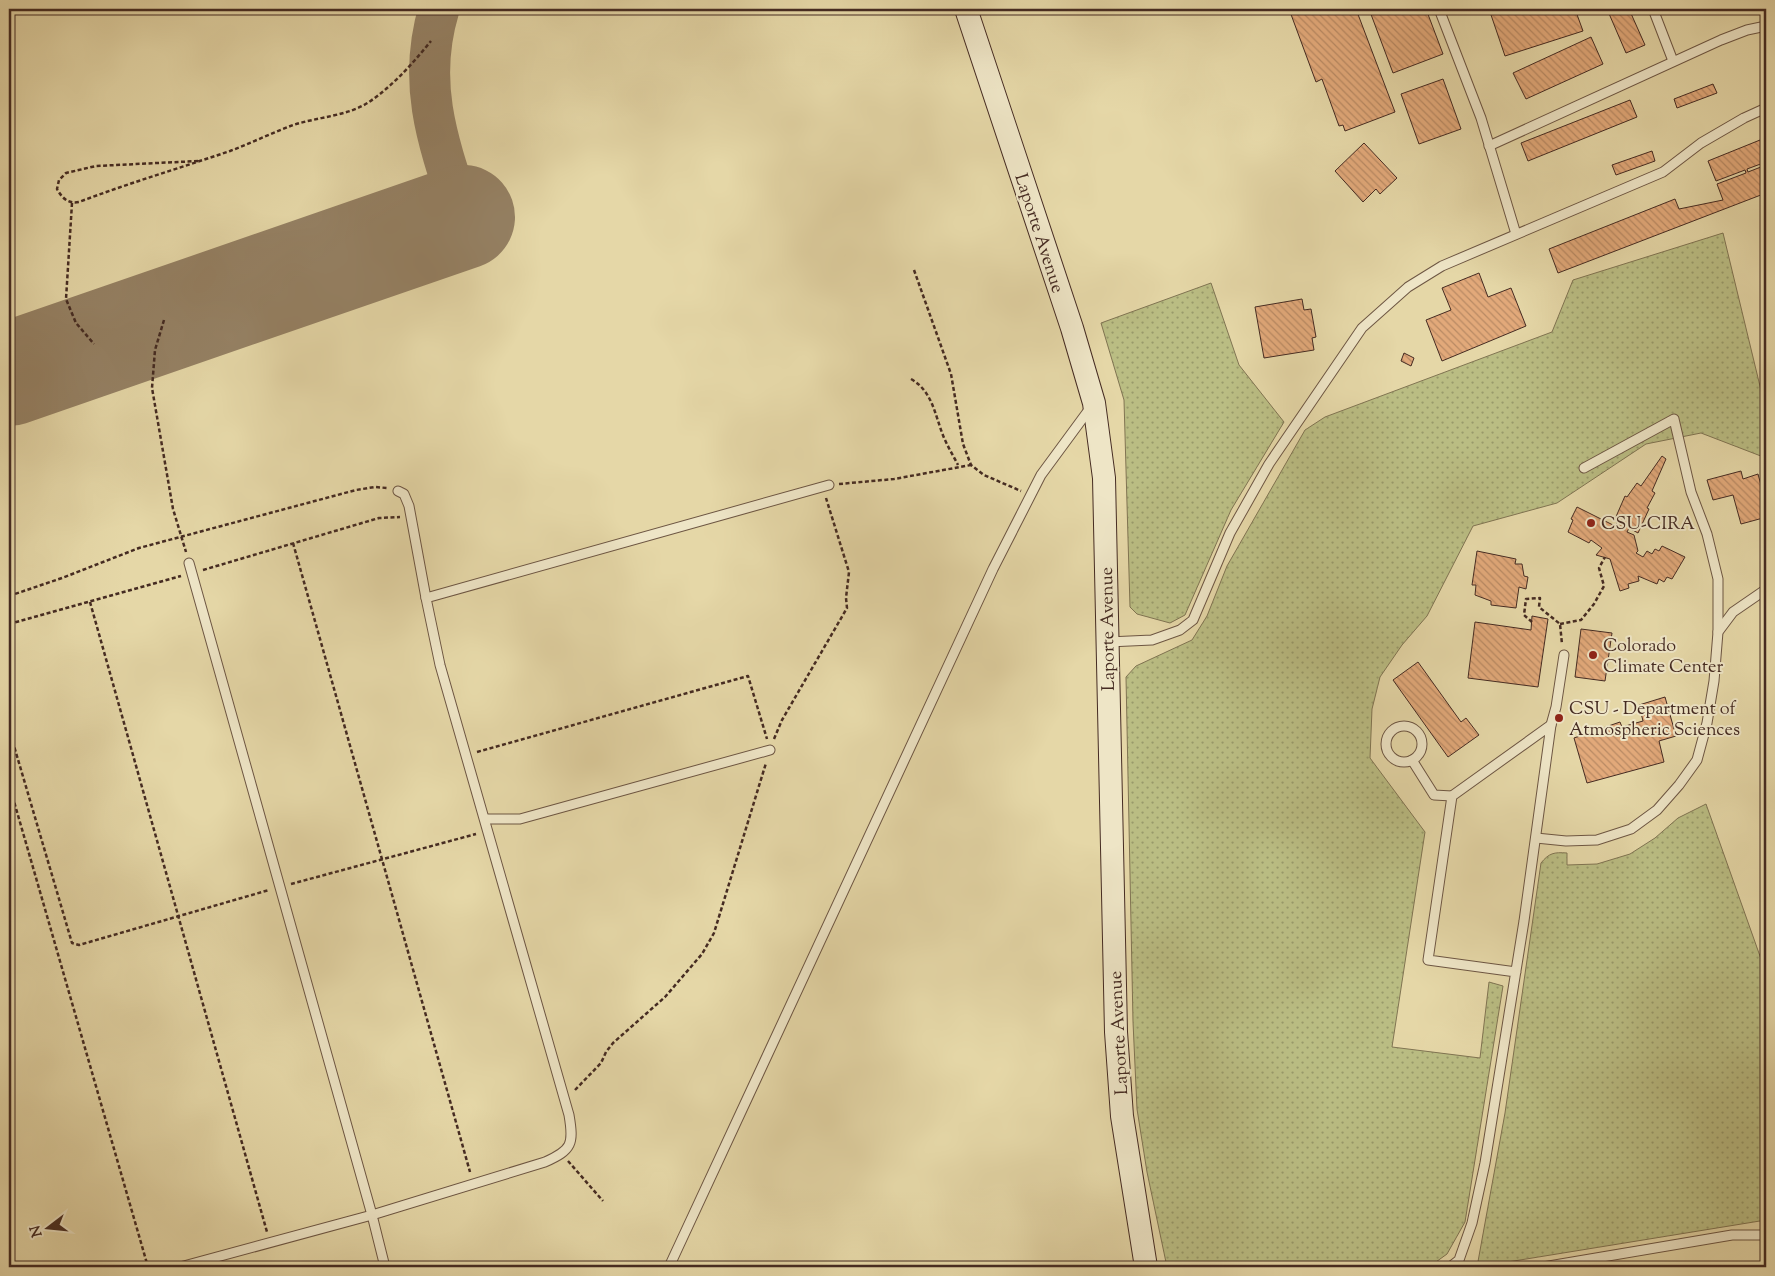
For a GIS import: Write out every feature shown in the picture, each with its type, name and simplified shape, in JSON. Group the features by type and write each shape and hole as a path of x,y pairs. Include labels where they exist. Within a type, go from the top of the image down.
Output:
{"street":[{"name":"Laporte Avenue","path":"966,9 1094,403 1100,436 1104,478 1116,1032 1122,1116 1146,1267"}],"lane":[{"path":"1440,9 1489,146 1516,234"},
{"path":"1653,9 1674,61"},
{"path":"1489,146 1674,61 1747,30 1766,26"},
{"path":"1108,642 1152,640 1180,630 1193,620 1230,533 1269,464 1362,328 1408,287 1436,270 1663,172 1701,143 1744,118 1766,108"},
{"path":"669,1267 993,569 1041,475 1066,438 1094,403"},
{"path":"1536,838 1566,841 1597,840 1630,828 1657,810 1679,785 1697,760 1707,723 1714,681 1718,632 1718,579 1707,534 1691,492 1674,419 1584,468"},
{"path":"426,598 826,486"},
{"path":"180,1267 474,1186 545,1162 562,1154 569,1148 572,1140 571,1123 565,1100 440,665 412,518 404,494 398,490"},
{"path":"189,563 385,1267"},
{"path":"1718,632 1734,612 1765,590"},
{"path":"1450,1267 1459,1260 1472,1223 1485,1163 1516,972 1551,725 1564,655"},
{"path":"1412,760 1434,795 1452,796 1551,725"},
{"path":"1399,726 1411,727 1420,734 1422,740 1420,752 1412,760 1400,762 1390,756 1387,750 1386,738 1393,729 1399,726"},
{"path":"485,818 520,819 770,750"},
{"path":"1452,796 1428,960 1516,972"},
{"path":"1543,1267 1732,1235 1766,1235"}],"path":[{"path":"198,161 96,166 66,173 59,180 57,189 65,200 72,203 198,161 231,150 282,129 354,109 368,103 400,76 431,41"},
{"path":"72,203 66,299 76,323 94,344"},
{"path":"914,270 951,374 963,444 971,465"},
{"path":"164,320 155,350 152,388 173,509 189,563"},
{"path":"911,379 925,389 945,441 959,466"},
{"path":"565,1100 601,1063 613,1043 666,998 702,954 714,933 770,750 782,720 847,608 846,598 849,572 826,486 894,479 971,465 1001,483 1031,495"},
{"path":"9,596 139,548 181,535 356,490 375,487 398,490"},
{"path":"9,624 379,518 412,518"},
{"path":"293,544 474,1186"},
{"path":"1560,624 1581,620 1594,604 1604,586 1599,568 1605,558"},
{"path":"1532,622 1524,615 1526,599 1540,598 1539,607 1560,624 1564,655"},
{"path":"90,602 270,1243"},
{"path":"466,754 748,676 770,750"},
{"path":"9,729 72,943 79,945 381,858 488,831"},
{"path":"9,784 148,1267"},
{"path":"562,1154 603,1201"}],"green space":[{"path":"1723,233 1766,411 1766,458 1701,433 1646,444 1557,503 1473,526 1427,616 1402,645 1380,677 1372,709 1370,758 1425,832 1392,1047 1480,1058 1489,982 1503,986 1465,1222 1447,1254 1429,1267 1167,1267 1147,1172 1137,1109 1133,1022 1126,677 1136,666 1192,640 1207,616 1227,566 1305,430 1325,417 1552,332 1573,280"},
{"path":"1211,283 1239,365 1284,422 1231,510 1185,615 1170,623 1137,614 1130,607 1124,400 1101,323"},
{"path":"1706,804 1766,973 1766,1220 1477,1267 1505,1113 1541,863 1549,855 1559,853 1567,853 1567,865 1597,864 1630,854 1655,838 1678,818"}],"building":[{"path":"1289,9 1356,9 1395,112 1345,131 1343,125 1339,126 1322,79 1316,82"},
{"path":"1369,9 1426,9 1443,54 1393,73"},
{"path":"1489,9 1575,9 1583,31 1505,56"},
{"path":"1607,9 1629,9 1645,45 1626,53"},
{"path":"1591,37 1603,64 1526,99 1513,73"},
{"path":"1443,79 1461,129 1419,144 1401,94"},
{"path":"1713,84 1717,93 1677,108 1674,99"},
{"path":"1630,100 1637,117 1528,161 1521,143"},
{"path":"1760,140 1766,162 1747,169 1748,172 1766,165 1766,193 1558,273 1549,249 1675,199 1679,209 1723,200 1717,184 1746,173 1745,170 1716,181 1708,161"},
{"path":"1364,143 1397,178 1380,194 1376,189 1363,202 1335,171"},
{"path":"1652,151 1655,161 1616,175 1612,165"},
{"path":"1479,273 1488,297 1511,288 1526,326 1442,361 1426,320 1451,310 1442,288"},
{"path":"1302,299 1304,310 1311,309 1316,337 1312,338 1314,350 1264,358 1255,307"},
{"path":"1404,353 1414,358 1411,366 1401,361"},
{"name":"CSU-CIRA","path":"1662,456 1666,459 1652,491 1655,493 1647,508 1649,509 1638,533 1629,528 1627,532 1634,535 1638,551 1636,553 1643,557 1647,551 1652,554 1655,549 1659,551 1662,546 1685,557 1672,579 1667,577 1664,582 1659,579 1657,584 1638,576 1639,581 1628,584 1629,588 1620,591 1610,559 1596,555 1602,548 1591,540 1589,543 1568,532 1573,520 1571,519 1577,507 1615,526 1618,521 1615,519 1625,496 1627,497 1637,483 1641,486"},
{"path":"1741,471 1743,479 1758,474 1766,510 1762,512 1763,518 1741,524 1733,495 1713,500 1707,480"},
{"path":"1477,551 1516,559 1515,564 1522,564 1524,576 1528,577 1526,589 1519,587 1516,608 1491,605 1491,601 1475,595 1476,585 1472,585"},
{"path":"1532,616 1548,619 1538,687 1468,678 1475,622 1531,630"},
{"name":"Colorado Climate Center","path":"1581,629 1612,633 1605,681 1575,677"},
{"path":"1418,662 1461,722 1466,718 1479,735 1448,757 1393,680"},
{"path":"1665,697 1676,736 1659,741 1664,762 1587,783 1574,738 1620,722 1622,727 1643,721 1639,705"}],"taxiway":[{"path":"439,9 432,37 430,89 433,115 439,140 463,217"}],"runway":[{"path":"9,374 463,217"}],"place":[{"name":"CSU-CIRA","path":"1591,523"},
{"name":"Colorado Climate Center","path":"1593,655"},
{"name":"CSU - Department of Atmospheric Sciences","path":"1559,718"}]}
